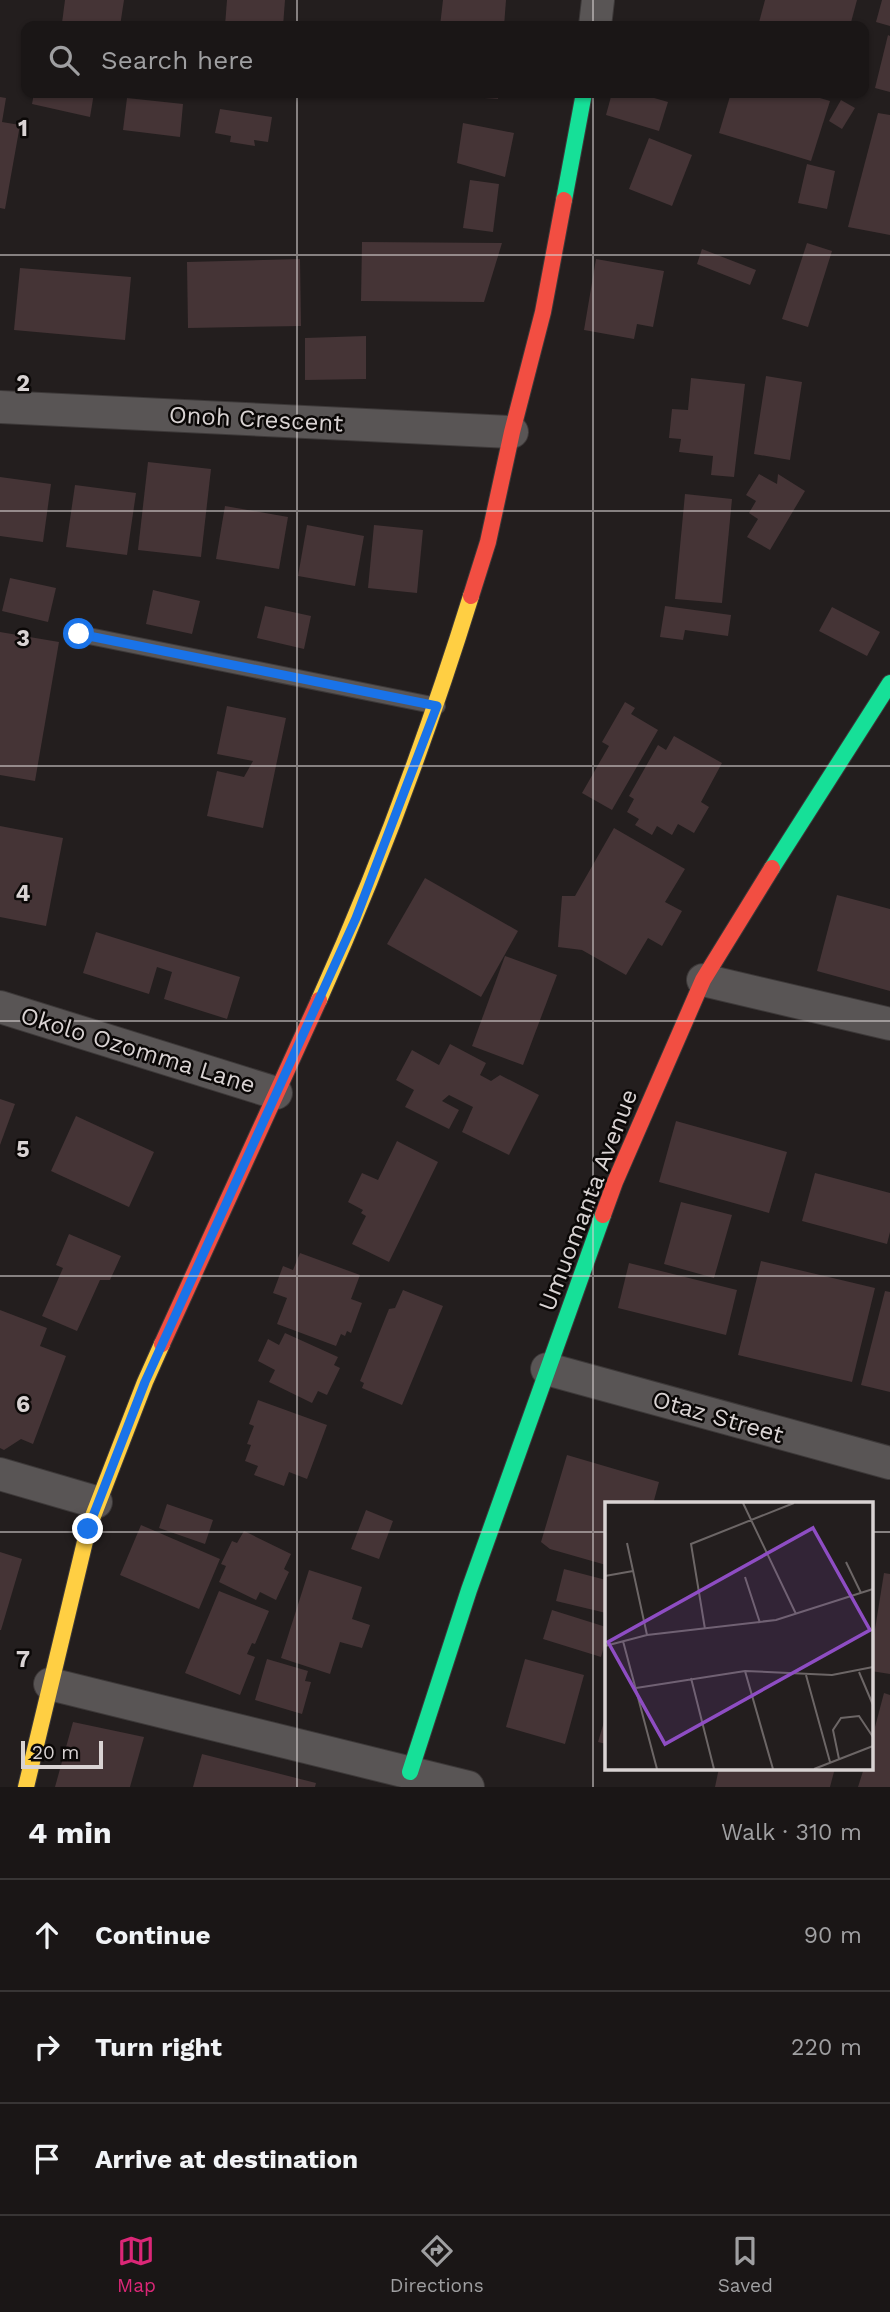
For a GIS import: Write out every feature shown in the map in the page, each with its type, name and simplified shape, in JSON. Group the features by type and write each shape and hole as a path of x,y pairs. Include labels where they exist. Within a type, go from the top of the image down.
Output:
{"street":[{"path":"596,21 598,0"},
{"path":"26,1787 96,1502 145,1382 356,918 437,706 488,542 512,432 543,312 583,98"},
{"name":"Onoh Crescent","path":"0,407 512,432"},
{"name":"Umuomanta Avenue","path":"410,1772 468,1590 615,1182 702,980 821,788 890,683"},
{"path":"702,980 890,1024"},
{"name":"Okolo Ozomma Lane","path":"0,1007 276,1093"},
{"name":"Otaz Street","path":"547,1369 890,1463"},
{"path":"0,1474 96,1502"},
{"path":"50,1684 468,1787"}],"lane":[{"path":"79,634 437,706"}],"building":[{"path":"65,0 124,0 121,21 62,21"},
{"path":"227,0 285,0 283,21 225,21"},
{"path":"443,0 506,0 504,21 441,21"},
{"path":"765,0 857,0 851,21 759,21"},
{"path":"882,0 890,0 890,26 876,22"},
{"path":"888,35 890,36 890,92 875,88"},
{"path":"0,97 6,98 2,122 20,125 5,209 0,208"},
{"path":"33,98 93,98 90,117 32,104"},
{"path":"127,98 183,104 180,137 123,130"},
{"path":"611,98 654,98 668,102 659,131 606,115"},
{"path":"730,98 820,98 830,101 811,161 719,133"},
{"path":"841,100 855,108 842,129 829,121"},
{"path":"220,109 272,117 268,142 254,140 255,146 230,142 231,136 215,133"},
{"path":"878,113 890,115 890,235 848,227"},
{"path":"463,123 514,133 505,177 457,163"},
{"path":"649,138 692,155 672,206 629,189"},
{"path":"807,164 835,171 827,209 798,203"},
{"path":"470,180 499,184 493,232 463,228"},
{"path":"362,242 502,243 484,302 361,301"},
{"path":"807,243 832,251 808,327 782,319"},
{"path":"702,249 756,270 750,285 697,264"},
{"path":"300,259 301,326 188,328 187,262"},
{"path":"596,259 664,271 653,327 637,324 634,339 584,330"},
{"path":"20,268 131,277 125,340 14,330"},
{"path":"366,336 366,379 305,380 305,338"},
{"path":"766,376 802,382 790,460 754,454"},
{"path":"691,378 745,384 734,477 711,475 713,456 679,452 681,439 669,438 672,409 688,410"},
{"path":"148,462 211,469 201,557 138,550"},
{"path":"759,474 777,484 778,474 805,491 770,550 747,537 758,519 749,513 756,501 746,495"},
{"path":"0,477 51,484 43,542 0,536"},
{"path":"75,485 136,493 127,555 66,547"},
{"path":"685,494 732,499 722,603 675,599"},
{"path":"225,506 288,517 279,569 216,559"},
{"path":"307,525 364,536 355,586 298,576"},
{"path":"374,525 423,530 417,593 368,588"},
{"path":"10,578 56,588 48,622 2,611"},
{"path":"153,590 200,601 192,634 146,624"},
{"path":"265,606 311,616 304,649 257,638"},
{"path":"665,606 731,615 728,636 685,630 683,640 660,637"},
{"path":"832,607 880,632 867,656 819,631"},
{"path":"0,632 59,642 35,781 0,775"},
{"path":"625,702 635,708 631,714 658,730 612,810 582,793 609,746 602,742"},
{"path":"227,706 286,718 263,828 207,816 217,771 244,777 253,761 217,754"},
{"path":"674,736 722,763 701,802 709,807 694,833 678,824 672,835 657,826 652,835 635,825 639,819 627,812 634,799 629,796 658,745 666,750"},
{"path":"0,826 63,838 46,926 0,917"},
{"path":"614,828 685,869 665,902 682,911 662,946 648,938 626,975 582,950 558,947 562,896 575,896"},
{"path":"425,878 518,931 481,997 387,944"},
{"path":"837,895 890,909 890,991 817,971"},
{"path":"96,932 240,977 227,1019 164,999 172,972 157,967 149,994 83,973"},
{"path":"505,956 557,975 523,1065 472,1046"},
{"path":"450,1044 486,1063 480,1075 491,1081 500,1075 539,1095 509,1155 462,1132 473,1107 449,1095 442,1101 459,1110 449,1129 405,1107 414,1090 396,1080 412,1050 439,1065"},
{"path":"0,1099 15,1104 0,1145"},
{"path":"76,1116 154,1152 129,1207 51,1171"},
{"path":"676,1121 787,1152 769,1213 659,1182"},
{"path":"397,1141 438,1162 389,1262 352,1244 366,1216 361,1213 363,1210 348,1202 362,1173 378,1180"},
{"path":"815,1173 890,1193 890,1232 887,1244 802,1221"},
{"path":"681,1202 732,1215 714,1278 664,1264"},
{"path":"69,1234 121,1256 110,1280 100,1280 77,1331 42,1316 63,1268 56,1265"},
{"path":"300,1253 360,1275 351,1299 362,1303 351,1333 347,1331 345,1336 341,1334 336,1346 277,1324 287,1298 273,1293 283,1266 293,1270"},
{"path":"761,1261 875,1288 852,1382 738,1355"},
{"path":"629,1263 737,1290 726,1335 618,1308"},
{"path":"403,1290 443,1306 402,1405 362,1388 364,1383 360,1381 389,1309 395,1308"},
{"path":"885,1291 890,1292 890,1392 861,1385"},
{"path":"0,1310 47,1328 40,1346 66,1356 33,1444 21,1439 4,1450 0,1448"},
{"path":"285,1333 338,1357 334,1365 340,1368 327,1395 318,1391 312,1403 269,1382 275,1370 258,1361 268,1339 279,1345"},
{"path":"258,1400 327,1425 307,1479 289,1472 284,1486 254,1475 258,1466 245,1461 251,1445 247,1444 254,1426 249,1424"},
{"path":"567,1455 659,1482 654,1502 605,1502 605,1565 550,1549 541,1542"},
{"path":"167,1504 213,1520 205,1544 159,1528"},
{"path":"366,1510 393,1521 379,1559 351,1549"},
{"path":"141,1525 220,1559 199,1609 120,1575"},
{"path":"244,1531 291,1554 284,1569 289,1572 276,1600 260,1592 256,1600 219,1582 226,1566 221,1564 232,1541 237,1543"},
{"path":"0,1552 22,1559 1,1630 0,1630"},
{"path":"564,1569 605,1580 605,1613 556,1601"},
{"path":"309,1570 362,1587 352,1619 370,1625 362,1648 340,1642 330,1674 281,1658"},
{"path":"884,1573 890,1574 890,1674 872,1671 872,1648"},
{"path":"219,1591 269,1611 255,1644 252,1643 247,1654 255,1657 240,1695 185,1673"},
{"path":"552,1610 605,1627 601,1657 543,1639"},
{"path":"267,1659 308,1671 305,1681 311,1682 302,1714 255,1700"},
{"path":"525,1659 584,1675 565,1744 506,1727"},
{"path":"884,1693 890,1695 890,1787 858,1787 863,1770 872,1770 872,1738"},
{"path":"605,1718 605,1744 598,1742"},
{"path":"73,1722 144,1737 130,1787 55,1787"},
{"path":"202,1754 316,1783 315,1787 193,1787"},
{"path":"719,1770 834,1770 830,1787 715,1787"}],"traffic: fast":[{"path":"564,200 583,98"},
{"path":"772,868 890,683"},
{"path":"410,1772 469,1590 603,1215"}],"traffic: slow":[{"path":"319,1000 401,801 471,596"},
{"path":"26,1787 88,1529 162,1344"}],"traffic: jam":[{"path":"471,596 488,542 512,432 543,312 564,200"},
{"path":"603,1215 703,980 772,868"},
{"path":"162,1344 319,1000"}],"route":[{"path":"79,634 437,706 356,918 145,1382 96,1502 88,1529"}]}
